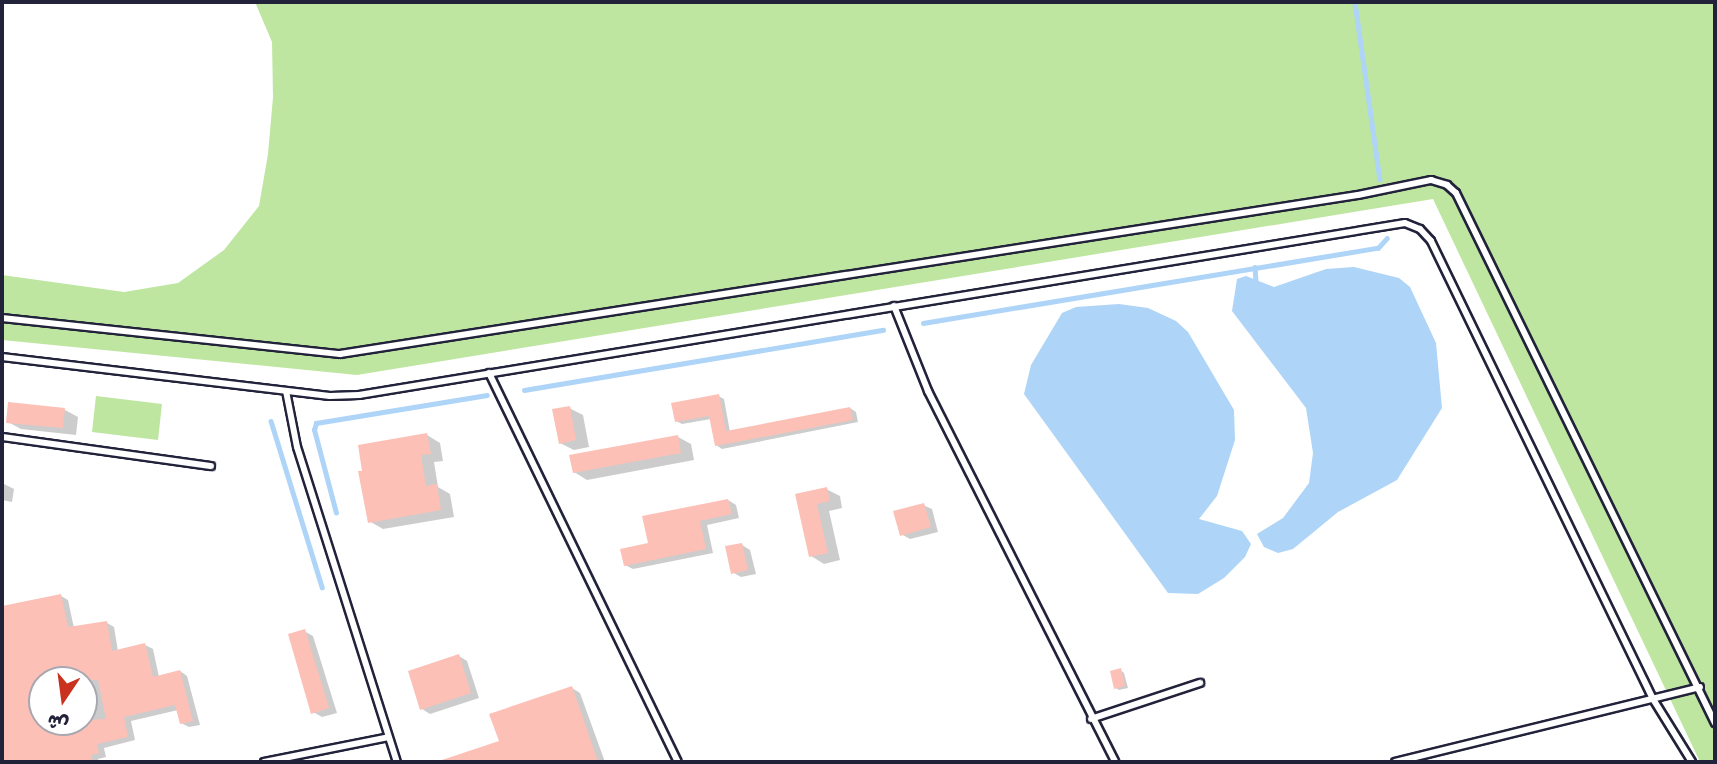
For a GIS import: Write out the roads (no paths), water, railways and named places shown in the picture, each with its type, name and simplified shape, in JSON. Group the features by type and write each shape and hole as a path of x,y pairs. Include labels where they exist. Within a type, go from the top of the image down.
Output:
{"lane":[{"path":"2,318 320,354 340,354 1358,195 1431,180 1447,185 1456,193 1700,687 1715,723"},
{"path":"2,357 330,396 359,395 1405,223 1420,229 1431,241 1459,293 1653,699 1692,762"},
{"path":"894,306 928,391 1115,762"},
{"path":"489,373 678,762"},
{"path":"286,391 297,447 397,762"},
{"path":"2,437 211,466"},
{"path":"1091,719 1200,683"},
{"path":"1395,762 1700,687"},
{"path":"264,762 389,737"}],"water":[{"path":"1354,267 1399,278 1410,287 1436,343 1442,408 1397,480 1338,512 1293,549 1278,553 1264,547 1257,534 1283,518 1309,483 1313,453 1306,408 1232,311 1237,279 1246,276 1274,287 1326,269"},
{"path":"1119,304 1148,308 1176,321 1188,332 1234,410 1235,440 1217,496 1199,519 1242,531 1251,544 1245,557 1224,578 1198,594 1168,593 1024,394 1031,365 1062,313 1076,307"}],"waterway":[{"path":"1355,2 1380,179"},
{"path":"923,323 1378,248 1387,238"},
{"path":"1255,267 1256,280"},
{"path":"524,390 883,330"},
{"path":"336,513 314,430 316,423 487,395"},
{"path":"271,421 322,587"}]}
